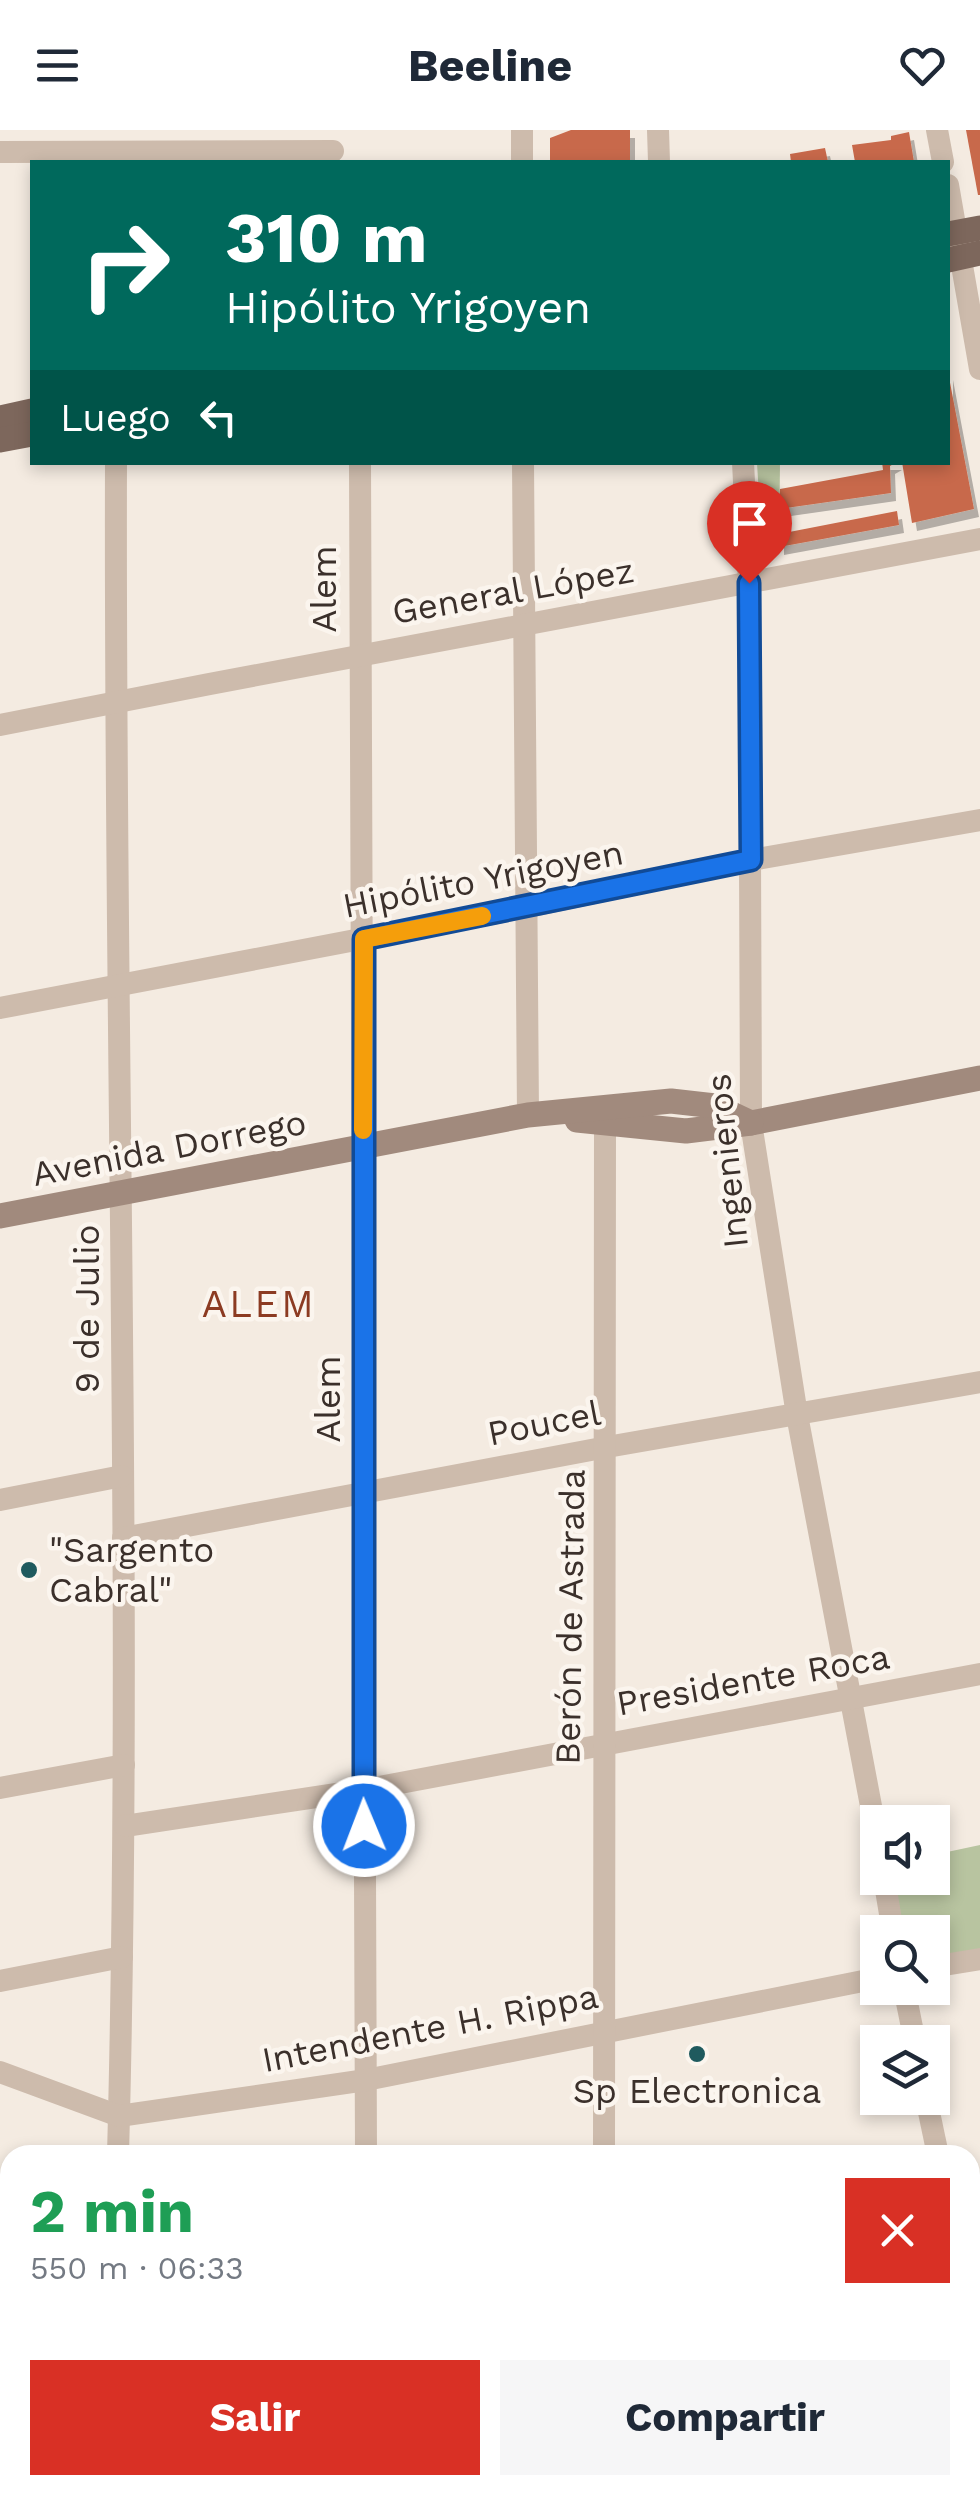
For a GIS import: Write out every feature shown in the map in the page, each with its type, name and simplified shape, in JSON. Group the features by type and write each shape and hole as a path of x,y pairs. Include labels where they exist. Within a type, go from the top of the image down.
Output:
{"main road":[{"path":"0,418 30,411"},
{"path":"0,440 30,434"},
{"name":"Avenida Dorrego","path":"528,1115 686,1131 751,1123 980,1078"},
{"name":"Avenida Dorrego","path":"0,1216 528,1115 672,1101 715,1106 751,1123"}],"street":[{"path":"522,130 522,160"},
{"path":"658,130 659,160"},
{"path":"937,130 943,160"},
{"path":"0,152 333,148"},
{"path":"950,193 962,244 980,369"},
{"name":"9 de Julio","path":"116,465 125,1826 118,2145"},
{"name":"Alem","path":"360,465 366,2145"},
{"path":"523,465 528,1115"},
{"name":"Ingenieros","path":"743,465 749,583 751,1123 797,1415 871,1805"},
{"name":"General López","path":"0,724 980,538"},
{"name":"Hipólito Yrigoyen","path":"0,1008 751,860 980,820"},
{"path":"605,1124 644,1103"},
{"name":"Berón de Astrada","path":"604,2145 605,1124"},
{"name":"Poucel","path":"123,1538 607,1446 980,1382"},
{"path":"0,1500 122,1476"},
{"name":"Presidente Roca","path":"125,1826 363,1790 980,1674"},
{"path":"0,1788 124,1765"},
{"path":"0,1981 122,1957"},
{"path":"950,1964 980,1959"},
{"name":"Intendente H. Rippa","path":"0,2072 119,2116 366,2080 860,1981"},
{"path":"930,2115 936,2145"}],"green space":[{"path":"757,465 780,465 779,554 763,558"},
{"path":"980,1845 980,1959 950,1964 950,1915 890,1915 887,1895 950,1895 950,1851"}],"building":[{"path":"571,130 630,130 630,160 550,160 550,138"},
{"path":"966,130 980,130 980,195 978,195"},
{"path":"909,132 914,160 855,160 852,145 891,140 891,136"},
{"path":"825,148 828,160 791,160 790,154"},
{"path":"950,383 974,509 912,523 902,465 950,465"},
{"path":"882,465 892,465 891,493 779,509 780,489 883,470"},
{"path":"897,511 899,525 779,547 779,534"}],"slow traffic":[{"path":"363,1130 364,939 482,916"}],"place":[{"name":"\"Sargento Cabral\"","path":"29,1570"},
{"name":"Sp Electronica","path":"697,2054"}],"district":[{"name":"ALEM","path":"259,1304"}],"route":[{"path":"364,1826 364,939 751,860 749,583"}]}
